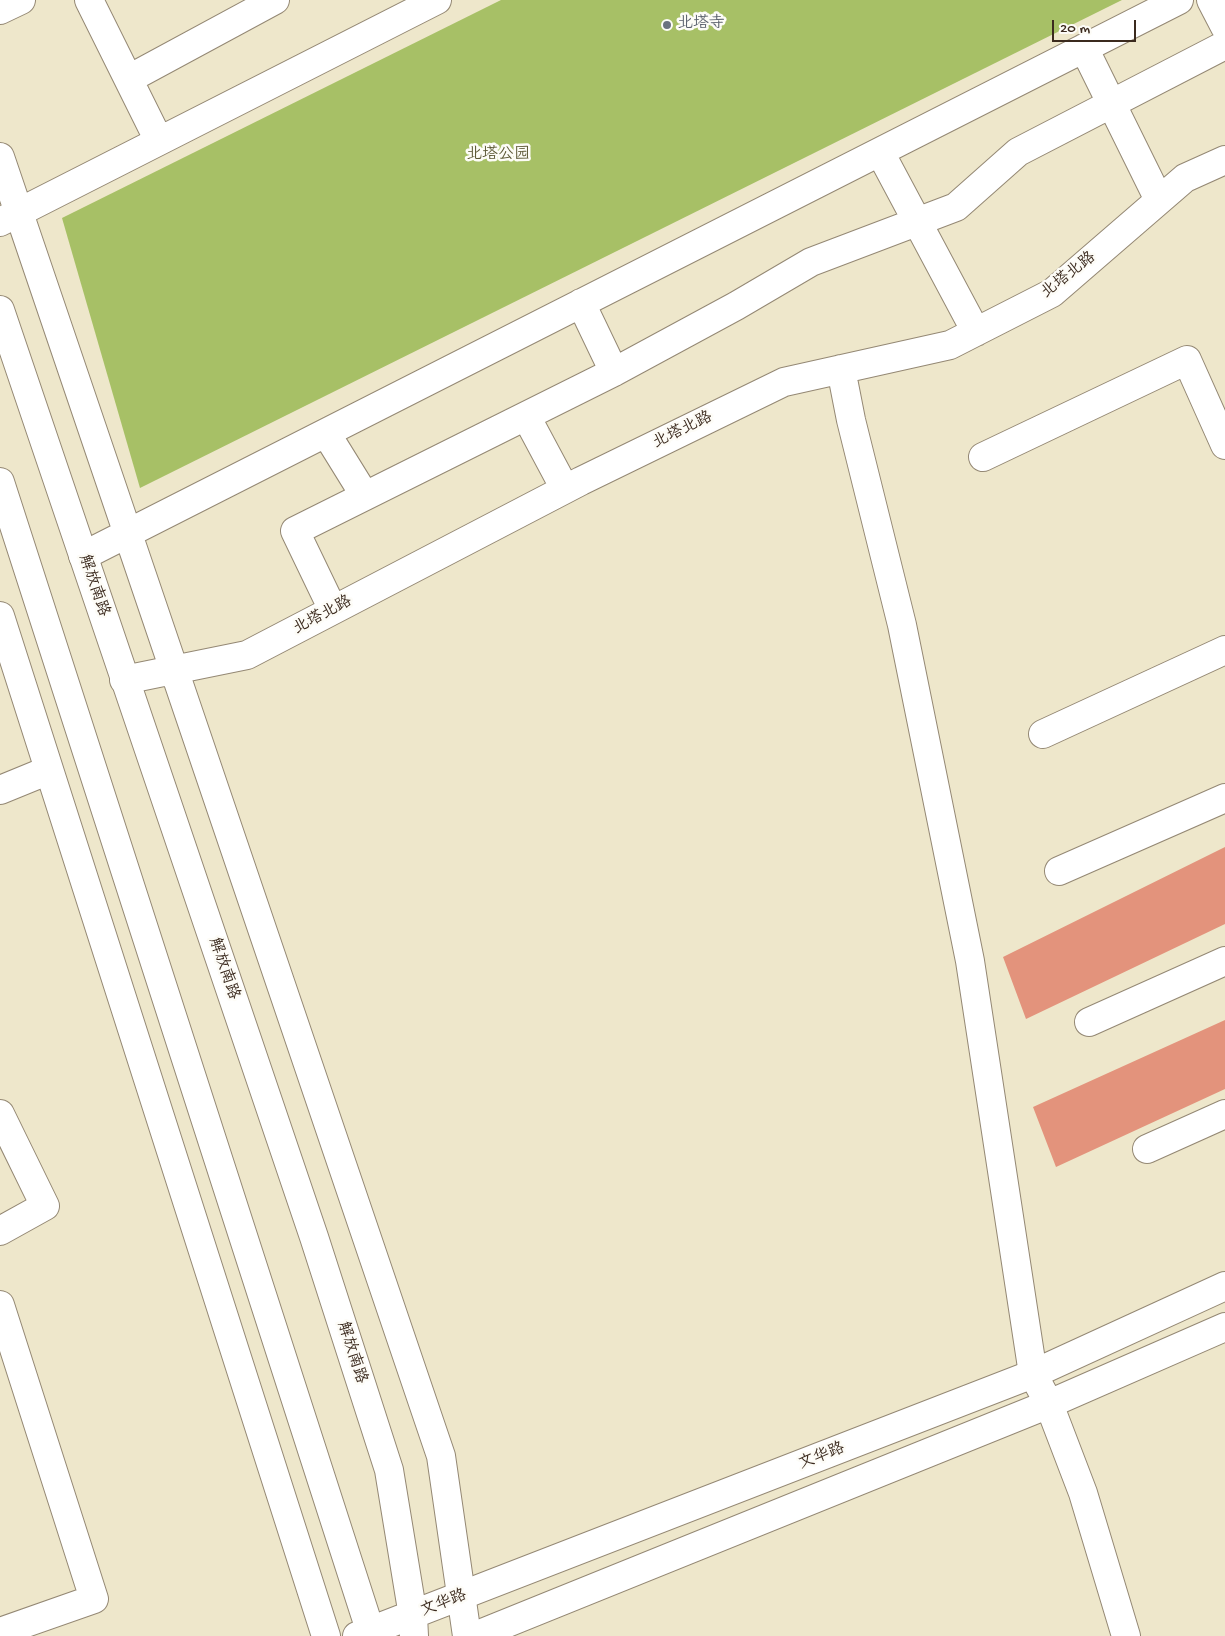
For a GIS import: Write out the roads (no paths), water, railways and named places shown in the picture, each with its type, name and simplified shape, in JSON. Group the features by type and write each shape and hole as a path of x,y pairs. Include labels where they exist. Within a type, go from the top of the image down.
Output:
{"street":[{"path":"0,10 21,0"},
{"path":"89,0 159,141"},
{"path":"138,74 275,0"},
{"path":"10,217 159,141 409,6 437,0"},
{"path":"83,556 1179,0"},
{"path":"1211,0 1225,27"},
{"path":"333,610 295,531 614,372 736,306 811,262 956,207 1018,152 1225,45"},
{"path":"1084,48 1159,200"},
{"path":"880,152 976,332"},
{"path":"0,156 10,217 129,533 442,1456 466,1636"},
{"name":"北塔北路","path":"124,680 247,656 565,489 784,382 950,345 1052,293 1185,178 1225,160"},
{"path":"581,304 614,372"},
{"name":"解放南路","path":"0,310 6,346 83,556 310,1227 390,1470 414,1626"},
{"path":"983,457 1187,360 1225,445"},
{"path":"841,369 902,625 970,961 1033,1374 1050,1404 1084,1493 1126,1636"},
{"path":"526,416 565,489"},
{"path":"326,433 365,496"},
{"path":"0,482 367,1634"},
{"path":"0,616 326,1636"},
{"path":"1043,734 1225,650"},
{"path":"0,790 49,770"},
{"path":"1059,871 1225,798"},
{"path":"1089,1022 1225,961"},
{"path":"0,1114 45,1206 0,1231"},
{"path":"1147,1149 1225,1114"},
{"name":"文华路","path":"367,1634 414,1626 461,1597 1033,1374 1225,1286"},
{"path":"0,1305 94,1599 0,1632"},
{"path":"475,1636 1050,1404 1225,1328"}],"place":[{"name":"北塔寺","path":"667,25"}],"park label":[{"name":"北塔公园","path":"498,156"}]}
